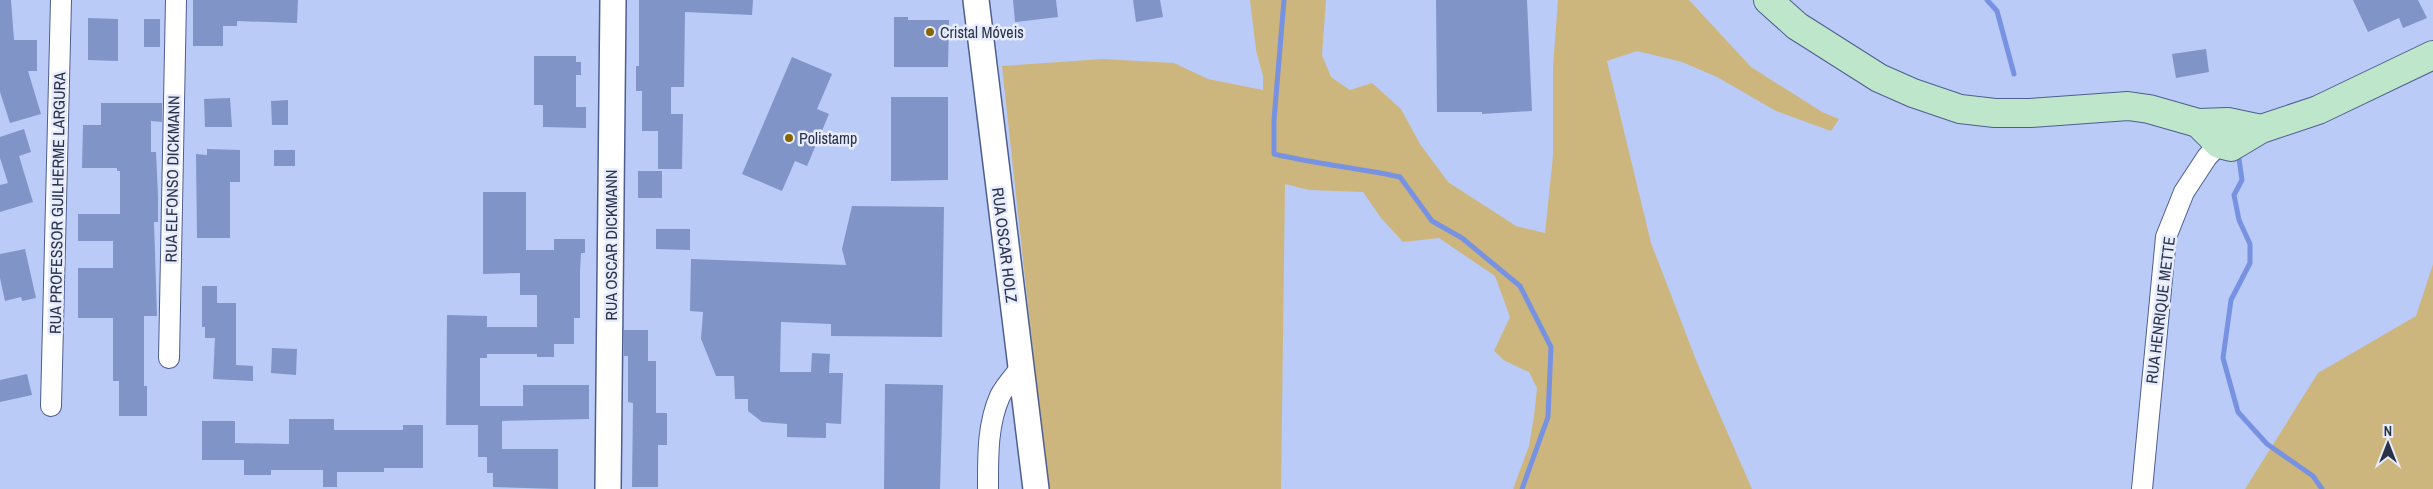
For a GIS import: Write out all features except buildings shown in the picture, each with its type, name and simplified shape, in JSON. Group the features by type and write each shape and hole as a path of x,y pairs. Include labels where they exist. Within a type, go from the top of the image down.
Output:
{"main road":[{"path":"1768,0 1797,26 1879,78 1913,93 1960,109 1994,113 2030,113 2128,106 2149,109 2221,133 2261,129 2318,110 2433,55"}],"street":[{"name":"RUA PROFESSOR GUILHERME LARGURA","path":"51,406 61,0"},
{"name":"RUA ELFONSO DICKMANN","path":"169,358 176,0"},
{"name":"RUA OSCAR DICKMANN","path":"608,489 613,0"},
{"name":"RUA OSCAR HOLZ","path":"976,0 1036,489"},
{"name":"RUA HENRIQUE METTE","path":"2142,489 2166,237 2184,192 2221,133"},
{"path":"988,489 988,452 993,416 1001,395 1020,367"}],"shaded area":[{"path":"1250,0 1326,0 1322,55 1331,77 1350,90 1372,83 1401,109 1420,144 1448,182 1516,226 1545,233 1553,156 1553,67 1558,0 1689,0 1751,67 1822,112 1839,119 1831,131 1776,111 1717,77 1682,62 1637,51 1607,61 1651,243 1698,365 1752,489 1513,489 1529,446 1537,388 1529,372 1505,361 1494,351 1510,317 1495,276 1439,238 1403,242 1381,218 1363,192 1309,190 1285,184 1281,489 1048,489 1002,66 1103,59 1174,63 1208,79 1263,90 1263,76 1256,50"},
{"path":"2433,264 2433,489 2245,489 2318,373 2416,316"}],"waterway":[{"path":"1284,0 1274,120 1274,154 1400,177 1432,221 1462,238 1520,286 1551,347 1548,417 1522,489"},
{"path":"1987,0 1997,11 2014,74"},
{"path":"2239,159 2242,180 2234,195 2239,220 2250,244 2250,263 2231,300 2223,358 2238,412 2267,444 2313,476 2322,489"}],"place":[{"name":"Cristal Móveis","path":"930,32"},
{"name":"Polistamp","path":"789,138"}]}
